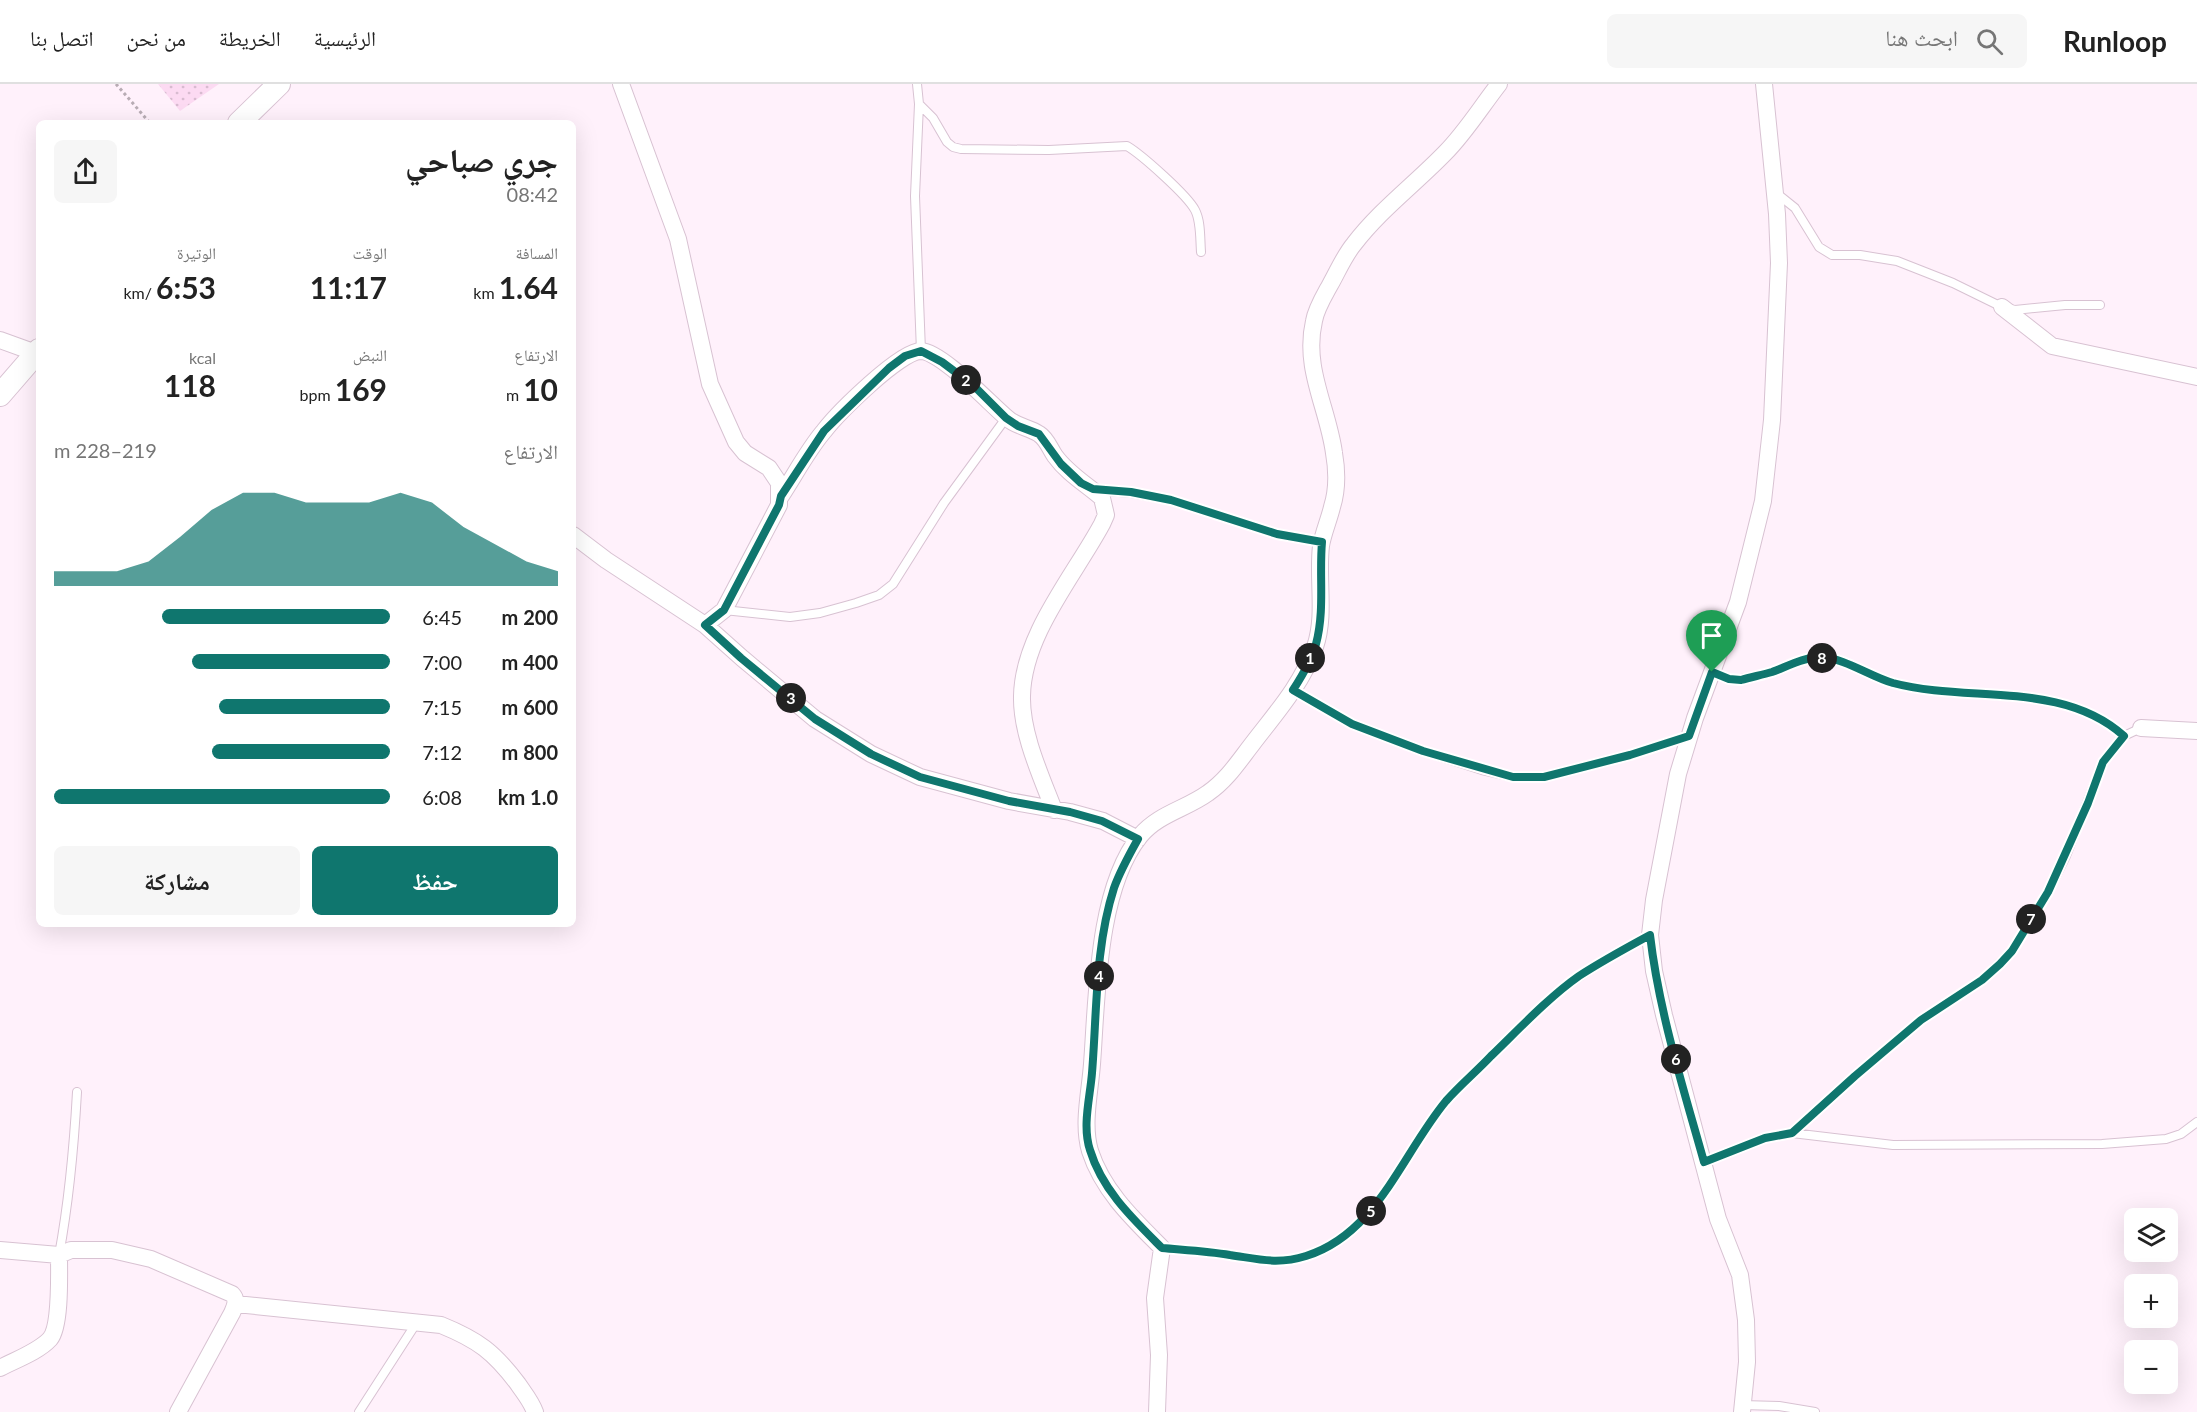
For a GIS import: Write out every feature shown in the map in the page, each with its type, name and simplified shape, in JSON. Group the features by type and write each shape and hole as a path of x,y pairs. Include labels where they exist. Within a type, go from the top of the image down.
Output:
{"street":[{"path":"242,120 279,84"},
{"path":"621,84 678,239 710,384 735,442 745,453 776,476 781,496"},
{"path":"1157,1412 1159,1355 1155,1298 1162,1248 1112,1195 1098,1171 1089,1148 1086,1120 1106,917 1115,886 1138,839 1148,827 1164,816 1190,805 1212,790 1233,771 1303,674 1316,645 1320,615 1322,542 1334,504 1335,457 1330,426 1311,364 1314,321 1342,261 1354,244 1371,224 1448,151 1499,84"},
{"path":"1742,1408 1747,1352 1746,1320 1740,1275 1718,1219 1664,1015 1654,971 1650,935 1654,900 1678,774 1689,736 1738,602 1764,492 1772,420 1779,263 1775,192 1764,84"},
{"path":"2002,307 2052,346 2197,377"},
{"path":"0,340 36,351"},
{"path":"705,625 724,610 779,505 781,496 824,431 889,368 905,356 921,351 942,362 974,386 1006,418 1018,426 1039,434 1061,464 1081,483 1093,489 1102,498 1105,506 1106,515 1102,524 1050,611 1032,648 1024,677 1022,698 1026,722 1036,763 1054,810"},
{"path":"0,395 36,352"},
{"path":"576,537 606,560 705,625 815,719 871,754 920,777 1009,801 1102,821 1138,839"},
{"path":"2141,728 2197,731"},
{"path":"0,1250 59,1255 71,1250 112,1250 151,1259 232,1294 236,1298 236,1304 178,1412"},
{"path":"0,1368 51,1338 57,1321 59,1255"},
{"path":"236,1304 441,1325 465,1335 487,1349 504,1366 535,1412"}],"lane":[{"path":"917,84 919,104 915,196 921,351"},
{"path":"919,104 933,118 947,142 961,149 1049,150 1126,146 1136,151 1194,209 1201,252"},
{"path":"1775,192 1795,208 1814,241 1825,252 1842,256 1860,255 1897,261 1953,283 2002,307 2015,310 2065,305 2100,305"},
{"path":"724,610 790,616 820,613 879,595 893,584 944,503 1006,418"},
{"path":"1093,489 1131,492 1171,500 1277,534 1322,542"},
{"path":"1712,672 1729,679 1741,680 1820,657 1903,685 1938,691 2055,702 2085,711 2109,722 2124,736"},
{"path":"1293,690 1352,724 1423,751 1513,777 1544,777 1630,755 1689,736"},
{"path":"1792,1133 1921,1020 1982,980 2012,951 2048,892 2061,865 2103,762 2124,736 2141,728"},
{"path":"1162,1248 1270,1262 1306,1256 1351,1232 1370,1212 1424,1131 1455,1092 1523,1025 1577,978 1650,935"},
{"path":"59,1255 74,1144 77,1092"},
{"path":"1704,1162 1765,1138 1792,1133 1893,1145 2102,1144 2166,1139 2181,1134 2197,1122"},
{"path":"358,1412 417,1321"},
{"path":"1742,1408 1779,1406 1815,1412"}],"path":[{"path":"116,84 147,120"}],"shaded area":[{"path":"158,84 219,84 180,111"}],"route":[{"path":"921,351 942,362 974,386 1006,418 1044,438 1061,464 1081,483 1093,489 1131,492 1171,500 1277,534 1322,542 1320,615 1316,645 1293,690 1352,724 1482,770 1513,777 1544,777 1630,755 1689,736 1712,672 1729,679 1741,680 1820,657 1847,664 1892,682 1938,691 2055,702 2085,711 2109,722 2124,736 2103,762 2066,856 2048,892 2012,951 1982,980 1921,1020 1792,1133 1765,1138 1704,1162 1664,1015 1654,971 1650,935 1577,978 1523,1025 1447,1100 1370,1212 1351,1232 1306,1256 1270,1262 1162,1248 1112,1195 1098,1171 1089,1148 1086,1120 1106,917 1115,886 1138,839 1102,821 1070,812 1036,807 951,787 920,777 871,754 815,719 705,625 724,610 779,505 781,496 824,431 889,368 905,356 921,351"}]}
